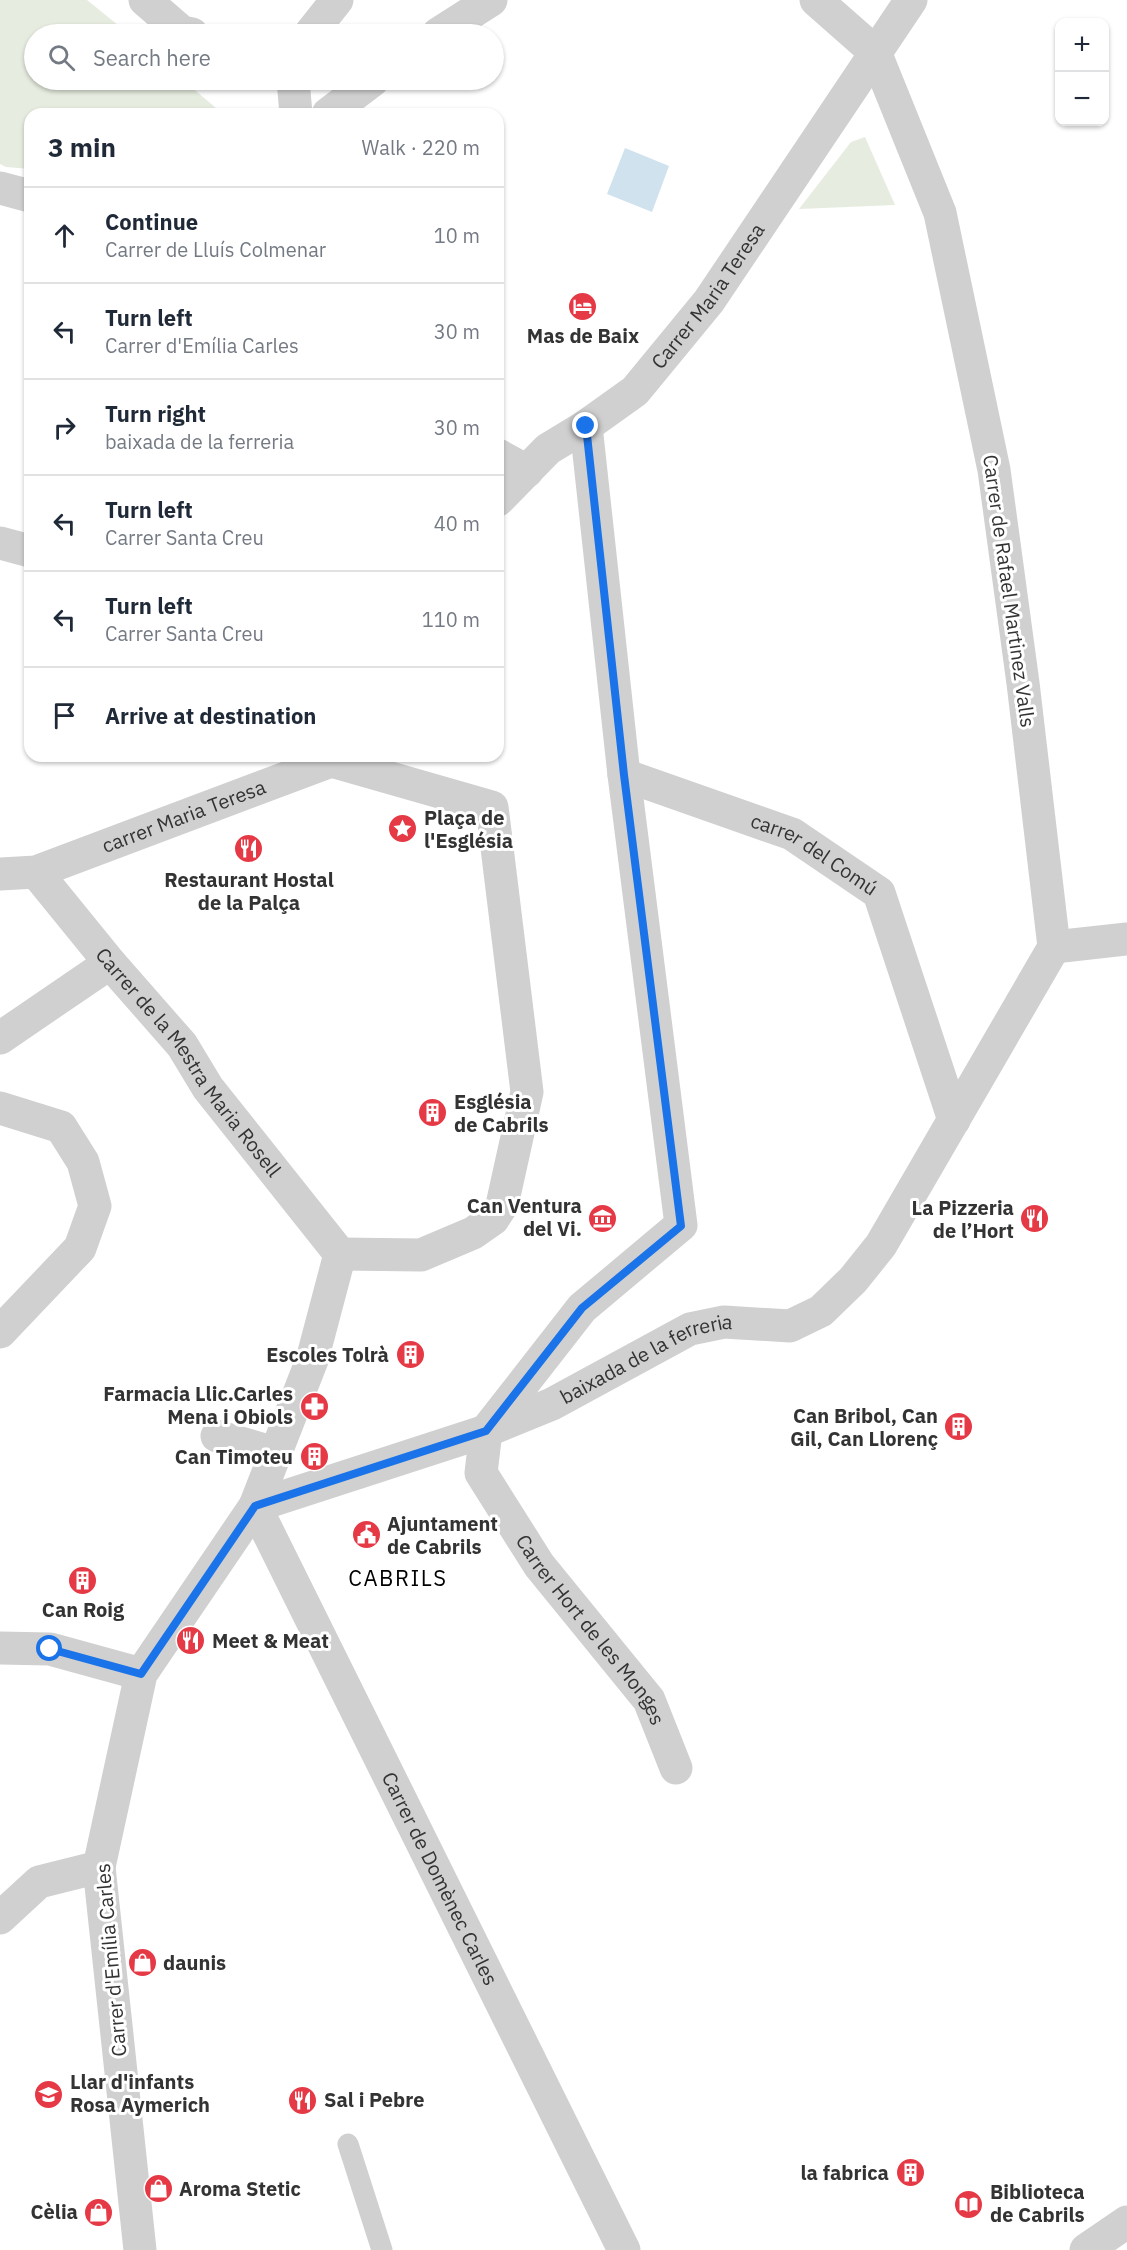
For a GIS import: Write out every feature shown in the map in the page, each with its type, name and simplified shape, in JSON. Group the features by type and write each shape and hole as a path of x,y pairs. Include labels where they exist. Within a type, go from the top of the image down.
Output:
{"street":[{"path":"145,0 173,24"},
{"path":"318,24 336,0"},
{"path":"454,24 491,0"},
{"path":"816,0 875,52 911,0"},
{"name":"Carrer Maria Teresa","path":"504,494 548,449 586,426 635,391 710,301 875,52"},
{"name":"Carrer de Rafael Martinez Valls","path":"875,52 940,213 994,470 1023,683 1054,947"},
{"path":"294,90 295,108"},
{"path":"336,108 360,90"},
{"path":"0,188 24,194"},
{"path":"486,1431 582,1308 681,1226 624,775 586,426"},
{"path":"504,458 526,471"},
{"path":"0,543 24,549"},
{"name":"carrer Maria Teresa","path":"0,874 36,872 325,762"},
{"path":"340,1254 421,1255 473,1233 493,1219 502,1205 527,1092 492,807 343,762"},
{"name":"carrer del Comú","path":"624,775 792,834 879,893 954,1120"},
{"name":"Carrer de la Mestra Maria Rosell","path":"36,872 110,963 182,1045 208,1088 340,1254"},
{"path":"954,1120 1054,947 1127,939"},
{"path":"0,1038 110,963"},
{"path":"0,1108 61,1126 83,1162 95,1206 80,1248 0,1332"},
{"name":"baixada de la ferreria","path":"255,1506 486,1431 552,1404 690,1329 724,1322 790,1326 821,1311 853,1280 881,1245 954,1120"},
{"name":"Carrer d'Emília Carles","path":"140,2250 99,1867 141,1674 255,1506 312,1360 340,1254"},
{"name":"Carrer Hort de les Monges","path":"486,1431 481,1473 539,1565 650,1700 676,1768"},
{"path":"217,1437 275,1454"},
{"name":"Carrer de Domènec Carles","path":"255,1506 624,2250"},
{"path":"0,1648 50,1649 141,1674"},
{"path":"0,1918 39,1882 99,1867"},
{"path":"1086,2250 1127,2222"}],"lane":[{"path":"348,2144 382,2250"}],"shaded area":[{"path":"0,0 87,0 117,24 24,24 24,90 195,90 216,108 24,108 24,168 6,167 0,164"},
{"path":"865,137 895,205 799,209 851,142"}],"water":[{"path":"625,148 669,166 652,212 607,194"}],"place":[{"name":"Mas de Baix","path":"583,306"},
{"name":"Plaça de l'Església","path":"403,829"},
{"name":"Restaurant Hostal de la Palça","path":"249,849"},
{"name":"Església de Cabrils","path":"433,1113"},
{"name":"Can Ventura del Vi.","path":"603,1218"},
{"name":"La Pizzeria de l’Hort","path":"1035,1219"},
{"name":"Escoles Tolrà","path":"410,1355"},
{"name":"Farmacia Llic.Carles Mena i Obiols","path":"314,1406"},
{"name":"Can Bribol, Can Gil, Can Llorenç","path":"959,1427"},
{"name":"Can Timoteu","path":"314,1457"},
{"name":"Ajuntament de Cabrils","path":"366,1535"},
{"name":"Can Roig","path":"83,1580"},
{"name":"Meet & Meat","path":"191,1641"},
{"name":"daunis","path":"142,1963"},
{"name":"Llar d'infants Rosa Aymerich","path":"49,2094"},
{"name":"Sal i Pebre","path":"303,2100"},
{"name":"la fabrica","path":"910,2173"},
{"name":"Aroma Stetic","path":"158,2189"},
{"name":"Biblioteca de Cabrils","path":"969,2204"},
{"name":"Cèlia","path":"99,2212"}],"district":[{"name":"CABRILS","path":"398,1578"}],"route":[{"path":"50,1649 141,1674 255,1506 486,1431 582,1308 681,1226 624,775 586,426"}]}
